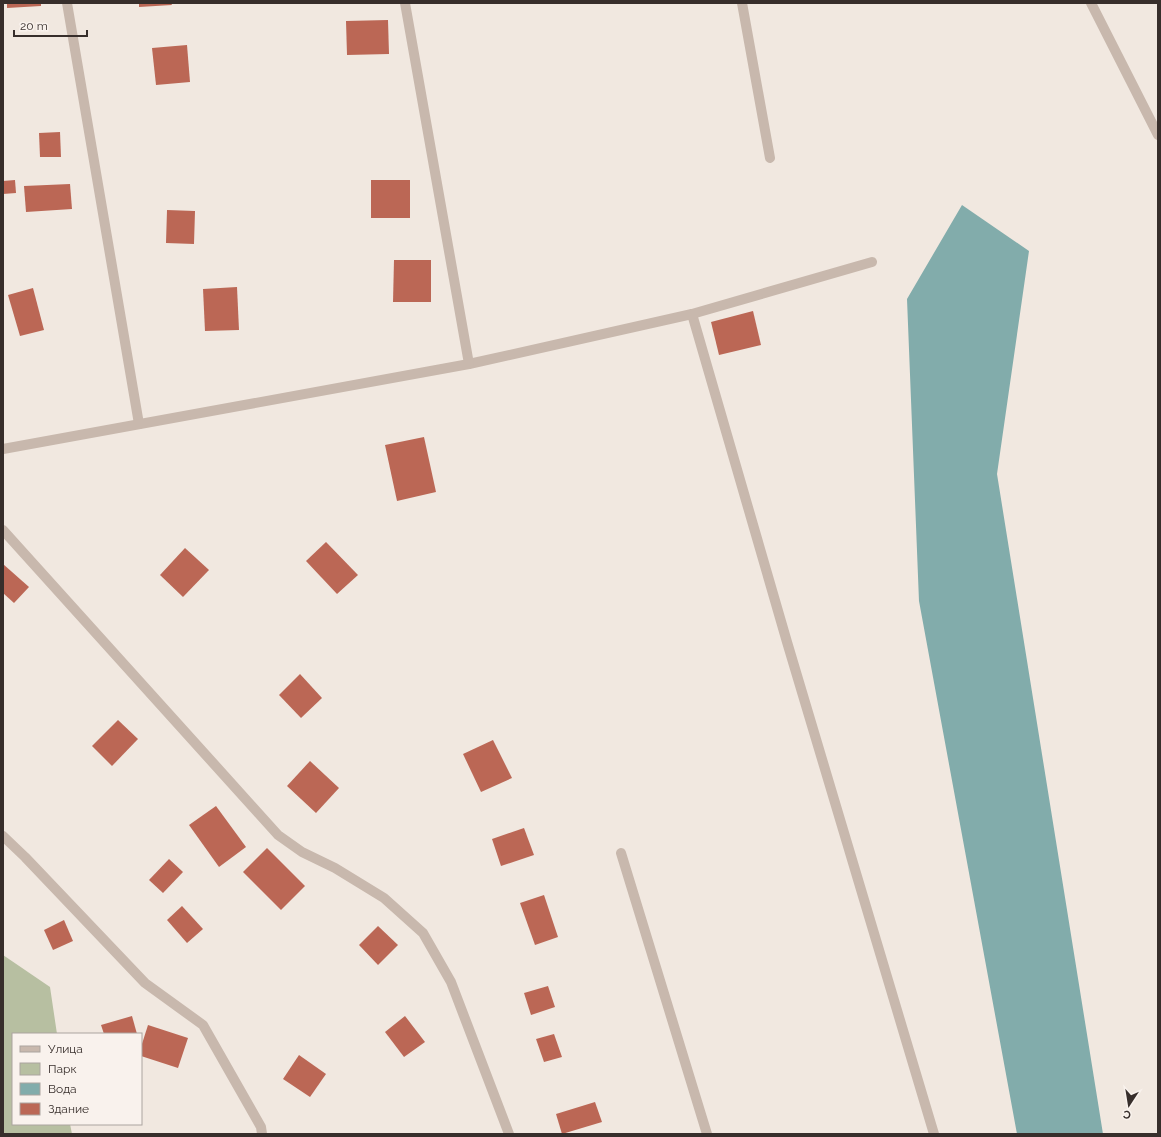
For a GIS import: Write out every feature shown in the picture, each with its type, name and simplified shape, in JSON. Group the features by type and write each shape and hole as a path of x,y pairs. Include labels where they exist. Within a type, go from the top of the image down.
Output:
{"street":[{"path":"67,3 139,424"},
{"path":"405,3 469,364"},
{"path":"742,3 770,158"},
{"path":"1091,3 1158,135"},
{"path":"3,449 469,364 692,314 872,262"},
{"path":"692,314 787,642 934,1134"},
{"path":"3,530 278,835 302,852 335,868 384,898 423,933 451,982 509,1134"},
{"path":"3,836 25,857 145,983 203,1025 261,1127 262,1134"},
{"path":"621,853 707,1134"}],"green space":[{"path":"3,955 50,987 57,1033 12,1033 12,1125 70,1125 72,1134 3,1134"}],"water":[{"path":"962,205 1029,251 997,474 1103,1134 1017,1134 919,601 907,299"}],"building":[{"path":"7,3 41,3 41,6 7,8"},
{"path":"139,3 171,3 172,5 139,7"},
{"path":"388,20 389,54 347,55 346,21"},
{"path":"187,45 190,82 156,85 152,48"},
{"path":"60,132 61,157 40,157 39,133"},
{"path":"15,180 16,193 3,194 3,181"},
{"path":"371,180 410,180 410,218 371,218"},
{"path":"70,184 72,209 26,212 24,186"},
{"path":"167,210 195,211 194,244 166,243"},
{"path":"394,260 431,260 431,302 393,302"},
{"path":"237,287 239,330 205,331 203,289"},
{"path":"33,288 44,330 20,336 8,295"},
{"path":"753,311 761,345 719,355 711,322"},
{"path":"424,437 436,492 397,501 385,445"},
{"path":"326,542 358,575 337,594 306,561"},
{"path":"185,548 209,570 183,597 160,575"},
{"path":"3,564 29,587 14,603 3,593"},
{"path":"300,674 322,698 301,718 279,695"},
{"path":"118,720 138,739 112,766 92,746"},
{"path":"493,740 512,778 481,792 463,754"},
{"path":"310,761 339,788 316,813 287,786"},
{"path":"216,806 246,847 219,867 189,825"},
{"path":"524,828 534,855 501,866 492,839"},
{"path":"267,848 305,886 281,910 243,872"},
{"path":"169,859 183,872 163,893 149,880"},
{"path":"544,895 558,937 535,945 520,903"},
{"path":"182,906 203,929 187,943 167,920"},
{"path":"64,920 73,941 53,950 44,930"},
{"path":"378,926 398,945 378,965 359,945"},
{"path":"548,986 555,1007 531,1015 524,993"},
{"path":"132,1016 137,1033 104,1033 101,1025"},
{"path":"405,1016 425,1042 404,1057 385,1032"},
{"path":"148,1025 188,1038 178,1068 142,1056 142,1044"},
{"path":"554,1034 562,1057 544,1062 536,1039"},
{"path":"299,1055 326,1074 310,1097 283,1079"},
{"path":"595,1102 602,1122 562,1134 556,1114"}]}
